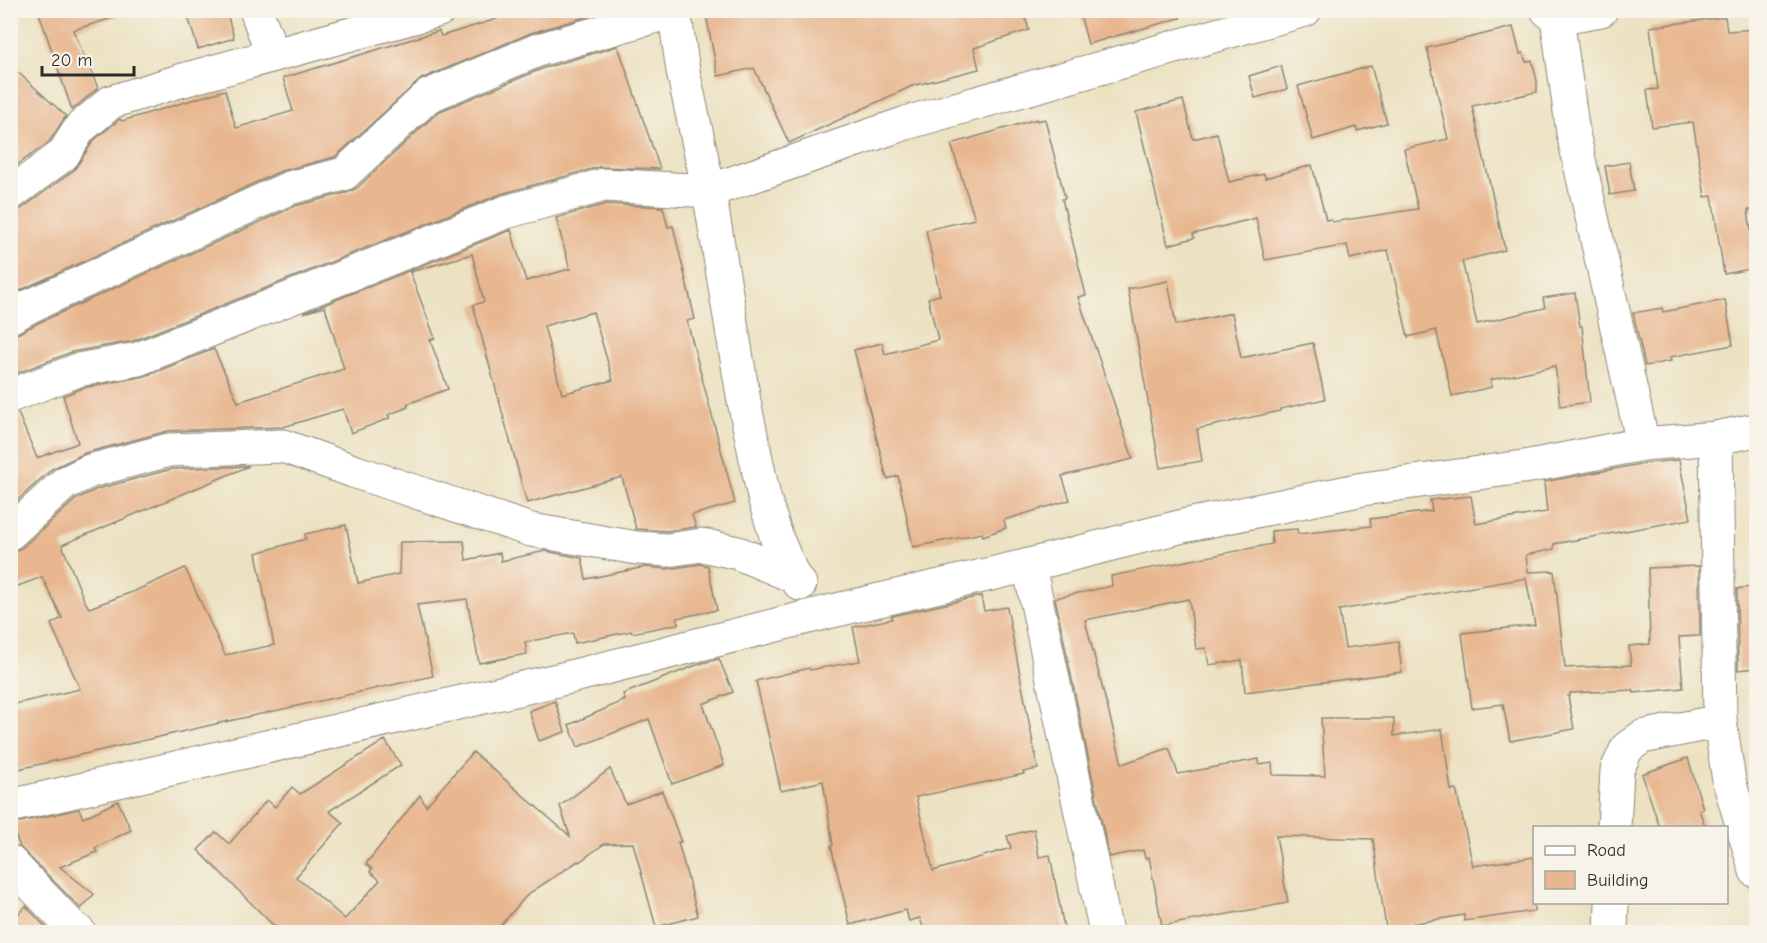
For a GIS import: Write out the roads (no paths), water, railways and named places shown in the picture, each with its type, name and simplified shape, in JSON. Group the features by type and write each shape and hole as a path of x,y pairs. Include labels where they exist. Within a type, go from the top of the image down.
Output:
{"street":[{"path":"256,10 273,55"},
{"path":"10,194 63,155 80,128 111,102 440,10"},
{"path":"10,396 78,370 138,359 506,212 604,185 709,191 906,123 1305,10"},
{"path":"1601,10 1552,14 1573,134 1643,444"},
{"path":"10,317 289,188 344,174 428,96 538,50 674,11 683,71 709,191 744,401 764,497 777,539 793,576 824,613"},
{"path":"10,807 566,678 1183,526 1363,489 1530,466 1643,444 1716,438 1756,430"},
{"path":"1716,438 1720,721 1729,781 1756,871"},
{"path":"10,533 65,483 90,471 169,450 283,446 531,530 637,548 668,550 702,545 738,553 793,576"},
{"path":"1029,565 1106,933"},
{"path":"1614,826 1617,770 1627,748 1642,736 1720,721"},
{"path":"10,862 79,933"},
{"path":"1611,933 1612,904"}]}
